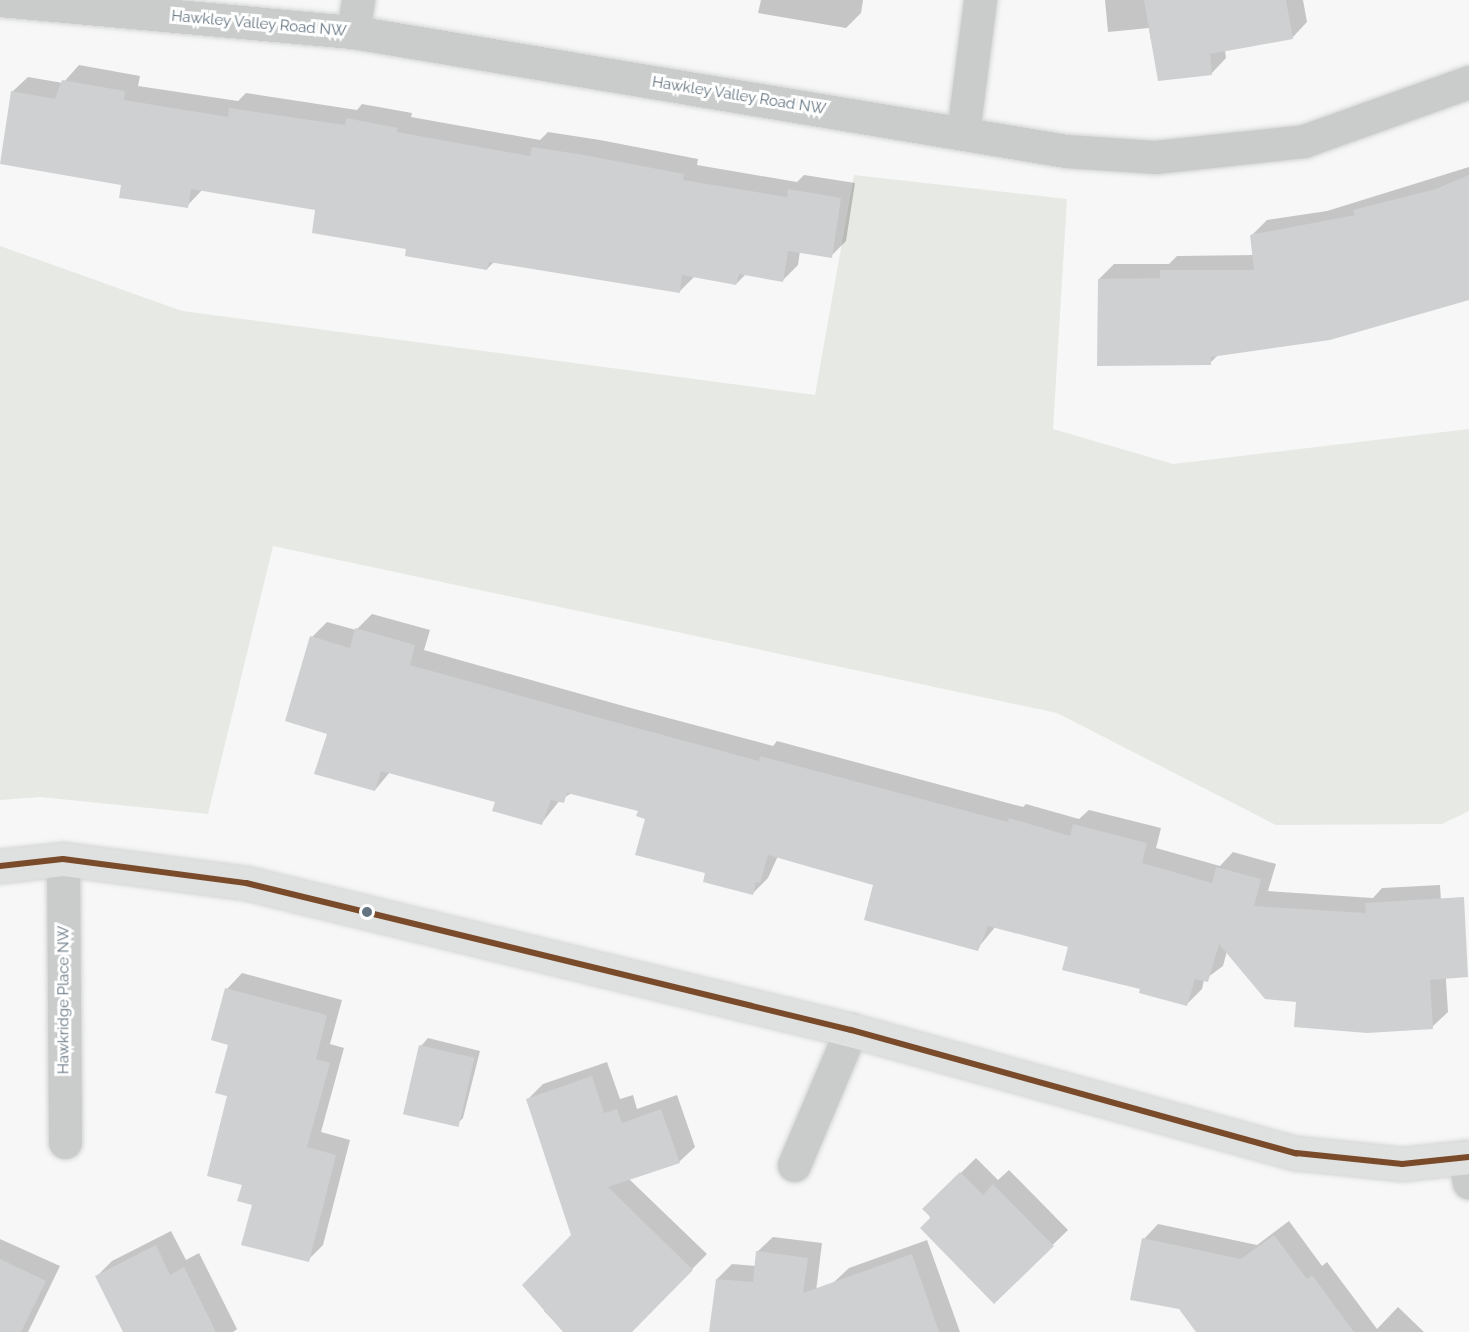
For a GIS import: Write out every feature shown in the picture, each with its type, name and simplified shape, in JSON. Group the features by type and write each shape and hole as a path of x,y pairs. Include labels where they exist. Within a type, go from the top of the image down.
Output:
{"street":[{"name":"Hawkley Valley Road NW","path":"0,0 353,32 1066,151 1155,157 1305,141 1469,81"},
{"path":"353,32 358,0"},
{"path":"963,133 980,0"},
{"path":"0,866 63,859 246,883 851,1030 1296,1153 1402,1164 1467,1166"},
{"name":"Hawkridge Place NW","path":"63,859 65,1142"},
{"path":"794,1165 851,1030"}],"shaded area":[{"path":"854,175 1067,199 1053,429 1173,464 1469,429 1469,811 1442,824 1276,825 1057,713 273,546 208,814 40,797 0,800 0,246 182,311 815,395"}],"building":[{"path":"1144,0 1286,0 1293,39 1210,54 1212,75 1158,81"},
{"path":"62,80 125,91 124,100 228,117 229,108 345,125 346,118 398,128 397,132 530,156 532,147 684,174 683,180 787,197 788,189 841,198 832,258 788,251 783,282 739,274 736,285 682,275 680,293 489,262 487,270 405,256 406,249 312,233 315,210 191,189 188,208 119,198 121,185 0,164 11,91 55,99"},
{"path":"1469,175 1469,300 1330,340 1211,357 1211,365 1097,366 1098,279 1160,278 1160,270 1254,270 1250,235 1355,215 1353,210 1436,189"},
{"path":"355,628 415,645 410,665 611,721 759,761 760,756 1008,822 1009,818 1070,836 1073,824 1147,843 1142,863 1212,883 1216,867 1261,879 1254,906 1366,913 1365,903 1464,897 1468,977 1430,980 1433,1029 1367,1033 1294,1027 1296,1002 1265,999 1219,944 1208,982 1195,979 1187,1006 1139,993 1140,989 1062,970 1068,947 988,926 978,951 864,920 873,885 768,855 760,883 756,882 753,895 703,882 705,873 635,855 645,819 636,816 638,811 567,793 564,803 551,800 542,825 492,811 495,802 381,771 375,791 314,774 327,734 285,721 310,636 350,648"},
{"path":"225,988 327,1015 316,1059 330,1063 307,1147 336,1155 309,1262 241,1245 252,1205 237,1201 242,1185 207,1176 227,1096 215,1093 228,1045 211,1040"},
{"path":"419,1045 475,1058 459,1127 403,1114"},
{"path":"592,1076 604,1113 617,1109 622,1123 661,1109 680,1163 608,1187 693,1270 632,1332 563,1332 522,1285 571,1235 526,1099"},
{"path":"960,1172 983,1195 993,1184 1054,1246 994,1304 920,1228 931,1217 922,1209"},
{"path":"1274,1235 1307,1279 1312,1275 1354,1332 1196,1332 1179,1309 1130,1300 1142,1238 1241,1259"},
{"path":"156,1245 170,1275 184,1267 216,1332 123,1332 95,1276"},
{"path":"756,1251 808,1258 803,1293 912,1254 939,1332 709,1332 716,1279 753,1282"},
{"path":"0,1259 46,1281 21,1332 0,1332"}],"transit line":[{"path":"0,866 63,859 246,883 851,1030 1296,1153 1402,1164 1469,1157"}]}
